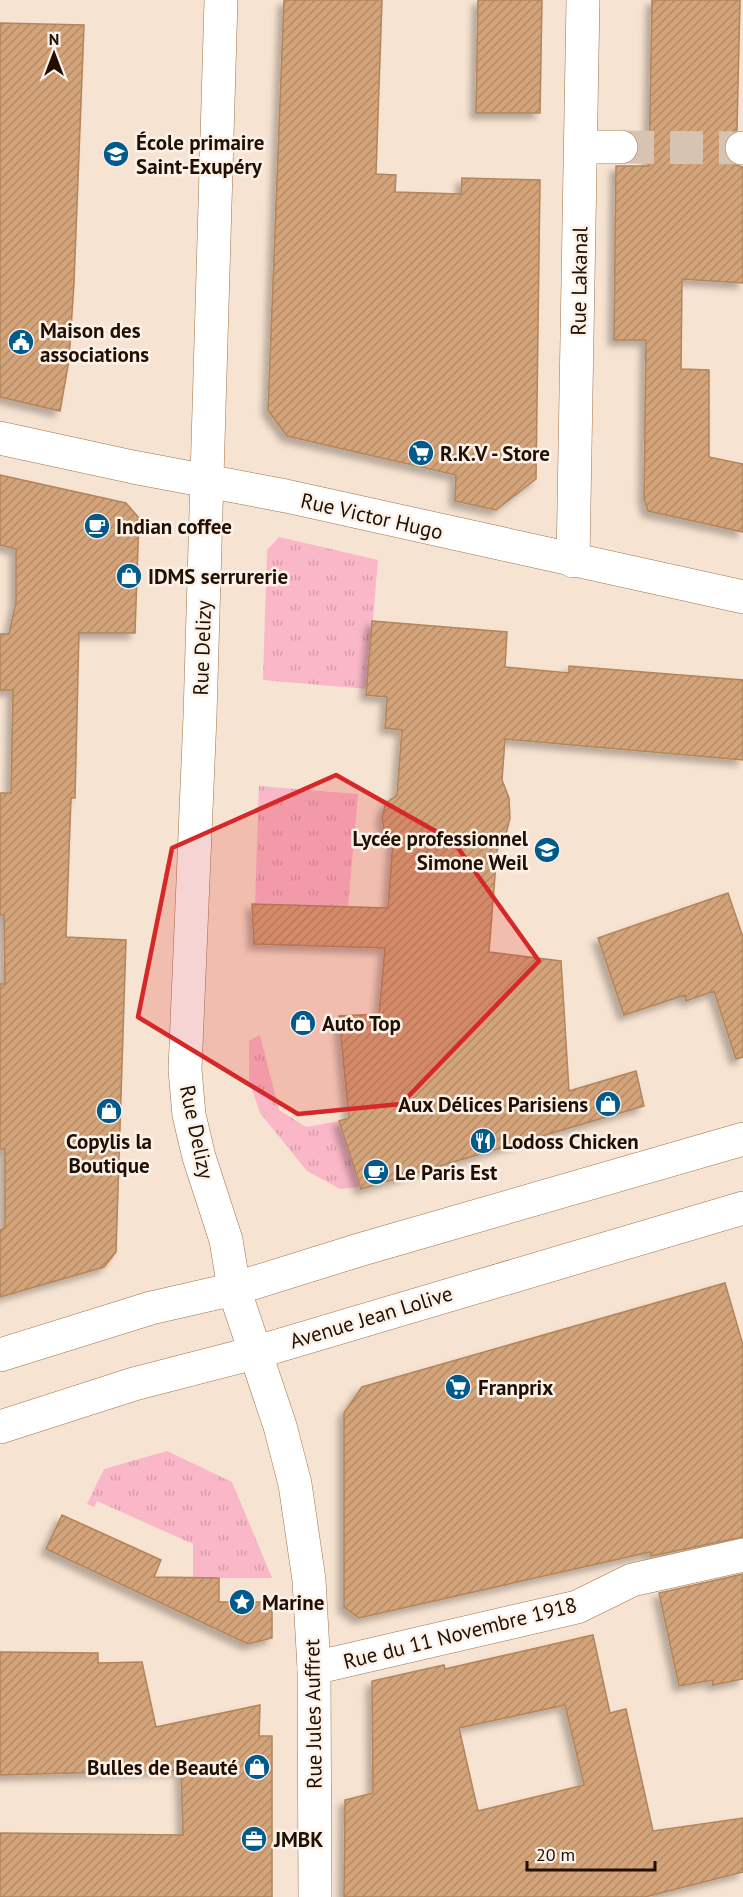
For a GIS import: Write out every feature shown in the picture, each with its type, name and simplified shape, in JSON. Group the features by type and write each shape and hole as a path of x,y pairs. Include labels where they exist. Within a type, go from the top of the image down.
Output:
{"main road":[{"name":"Rue Delizy","path":"221,0 207,481 185,1070 196,1147 225,1240 234,1289"},
{"name":"Rue Lakanal","path":"573,561 584,0"},
{"path":"582,147 621,147"},
{"name":"Rue Victor Hugo","path":"0,438 743,597"},
{"path":"0,1355 151,1308 234,1289 359,1250 743,1139"},
{"name":"Avenue Jean Lolive","path":"0,1427 134,1384 254,1353 743,1208"},
{"name":"Rue Jules Auffret","path":"234,1289 280,1426 295,1484 309,1580 314,1668 315,1897"},
{"name":"Rue du 11 Novembre 1918","path":"314,1668 577,1607 632,1580 743,1555"}],"highlighted area":[{"path":"336,775 453,841 539,961 401,1104 298,1114 138,1017 172,848"}],"green space":[{"path":"279,537 378,560 367,689 263,680 267,550"},
{"path":"259,786 358,794 348,907 255,904"},
{"path":"260,1035 279,1110 306,1127 339,1121 360,1187 340,1189 307,1171 260,1113 249,1080 249,1041"},
{"path":"167,1451 232,1482 272,1578 193,1578 193,1544 97,1501 94,1507 87,1504 104,1469"}],"building":[{"path":"284,0 382,0 376,174 396,175 395,192 461,194 462,178 540,180 536,479 496,510 455,501 456,475 287,436 268,410"},
{"path":"478,0 542,0 540,113 476,113"},
{"path":"652,0 740,0 737,130 726,138 723,149 726,158 732,164 743,167 743,283 682,279 681,369 709,370 709,457 743,464 743,532 648,511 644,499 646,340 614,340 616,166 649,166"},
{"path":"0,23 84,25 74,283 69,360 60,411 0,397"},
{"path":"0,475 126,503 139,518 135,633 79,633 75,798 71,798 66,937 126,940 116,1252 104,1267 0,1297 0,1230 5,1228 5,1149 0,1149 0,984 5,984 4,915 0,915 0,793 11,793 13,690 0,690 0,634 9,634 16,602 16,549 0,545"},
{"path":"372,621 507,632 505,667 569,673 569,666 743,680 743,760 505,739 502,780 509,798 510,818 506,834 497,850 489,952 561,961 569,1091 636,1071 644,1106 361,1189 339,1121 349,1118 339,1016 379,1014 385,948 254,944 252,904 388,908 393,840 384,829 382,817 386,803 397,795 402,730 385,728 387,697 366,695"},
{"path":"728,893 743,937 743,1057 736,1059 714,991 686,1001 685,995 624,1015 598,938"},
{"path":"725,1283 743,1345 743,1537 651,1556 650,1552 359,1618 344,1607 344,1413 362,1387"},
{"path":"62,1515 161,1560 154,1577 219,1578 219,1602 272,1602 272,1638 248,1644 46,1549"},
{"path":"743,1574 743,1679 713,1685 712,1680 679,1686 659,1593"},
{"path":"593,1635 610,1713 626,1709 653,1831 743,1818 743,1872 645,1897 344,1897 345,1800 373,1793 372,1681 444,1665 445,1669","holes":["565,1705 584,1785 478,1811 459,1728"]},
{"path":"0,1652 98,1653 98,1663 142,1662 156,1727 260,1705 259,1736 272,1736 272,1897 0,1897 0,1833 183,1835 181,1770 0,1775"}],"tunnel":[{"path":"621,147 742,148"}],"place":[{"name":"École primaire Saint-Exupéry","path":"116,154"},
{"name":"Maison des associations","path":"21,342"},
{"name":"R.K.V - Store","path":"421,453"},
{"name":"Indian coffee","path":"97,526"},
{"name":"IDMS serrurerie","path":"129,576"},
{"name":"Lycée professionnel Simone Weil","path":"547,850"},
{"name":"Auto Top","path":"303,1023"},
{"name":"Aux Délices Parisiens","path":"608,1104"},
{"name":"Copylis la Boutique","path":"109,1111"},
{"name":"Lodoss Chicken","path":"483,1141"},
{"name":"Le Paris Est","path":"376,1172"},
{"name":"Franprix","path":"458,1387"},
{"name":"Marine","path":"242,1602"},
{"name":"Bulles de Beauté","path":"257,1767"},
{"name":"JMBK","path":"254,1839"}]}
